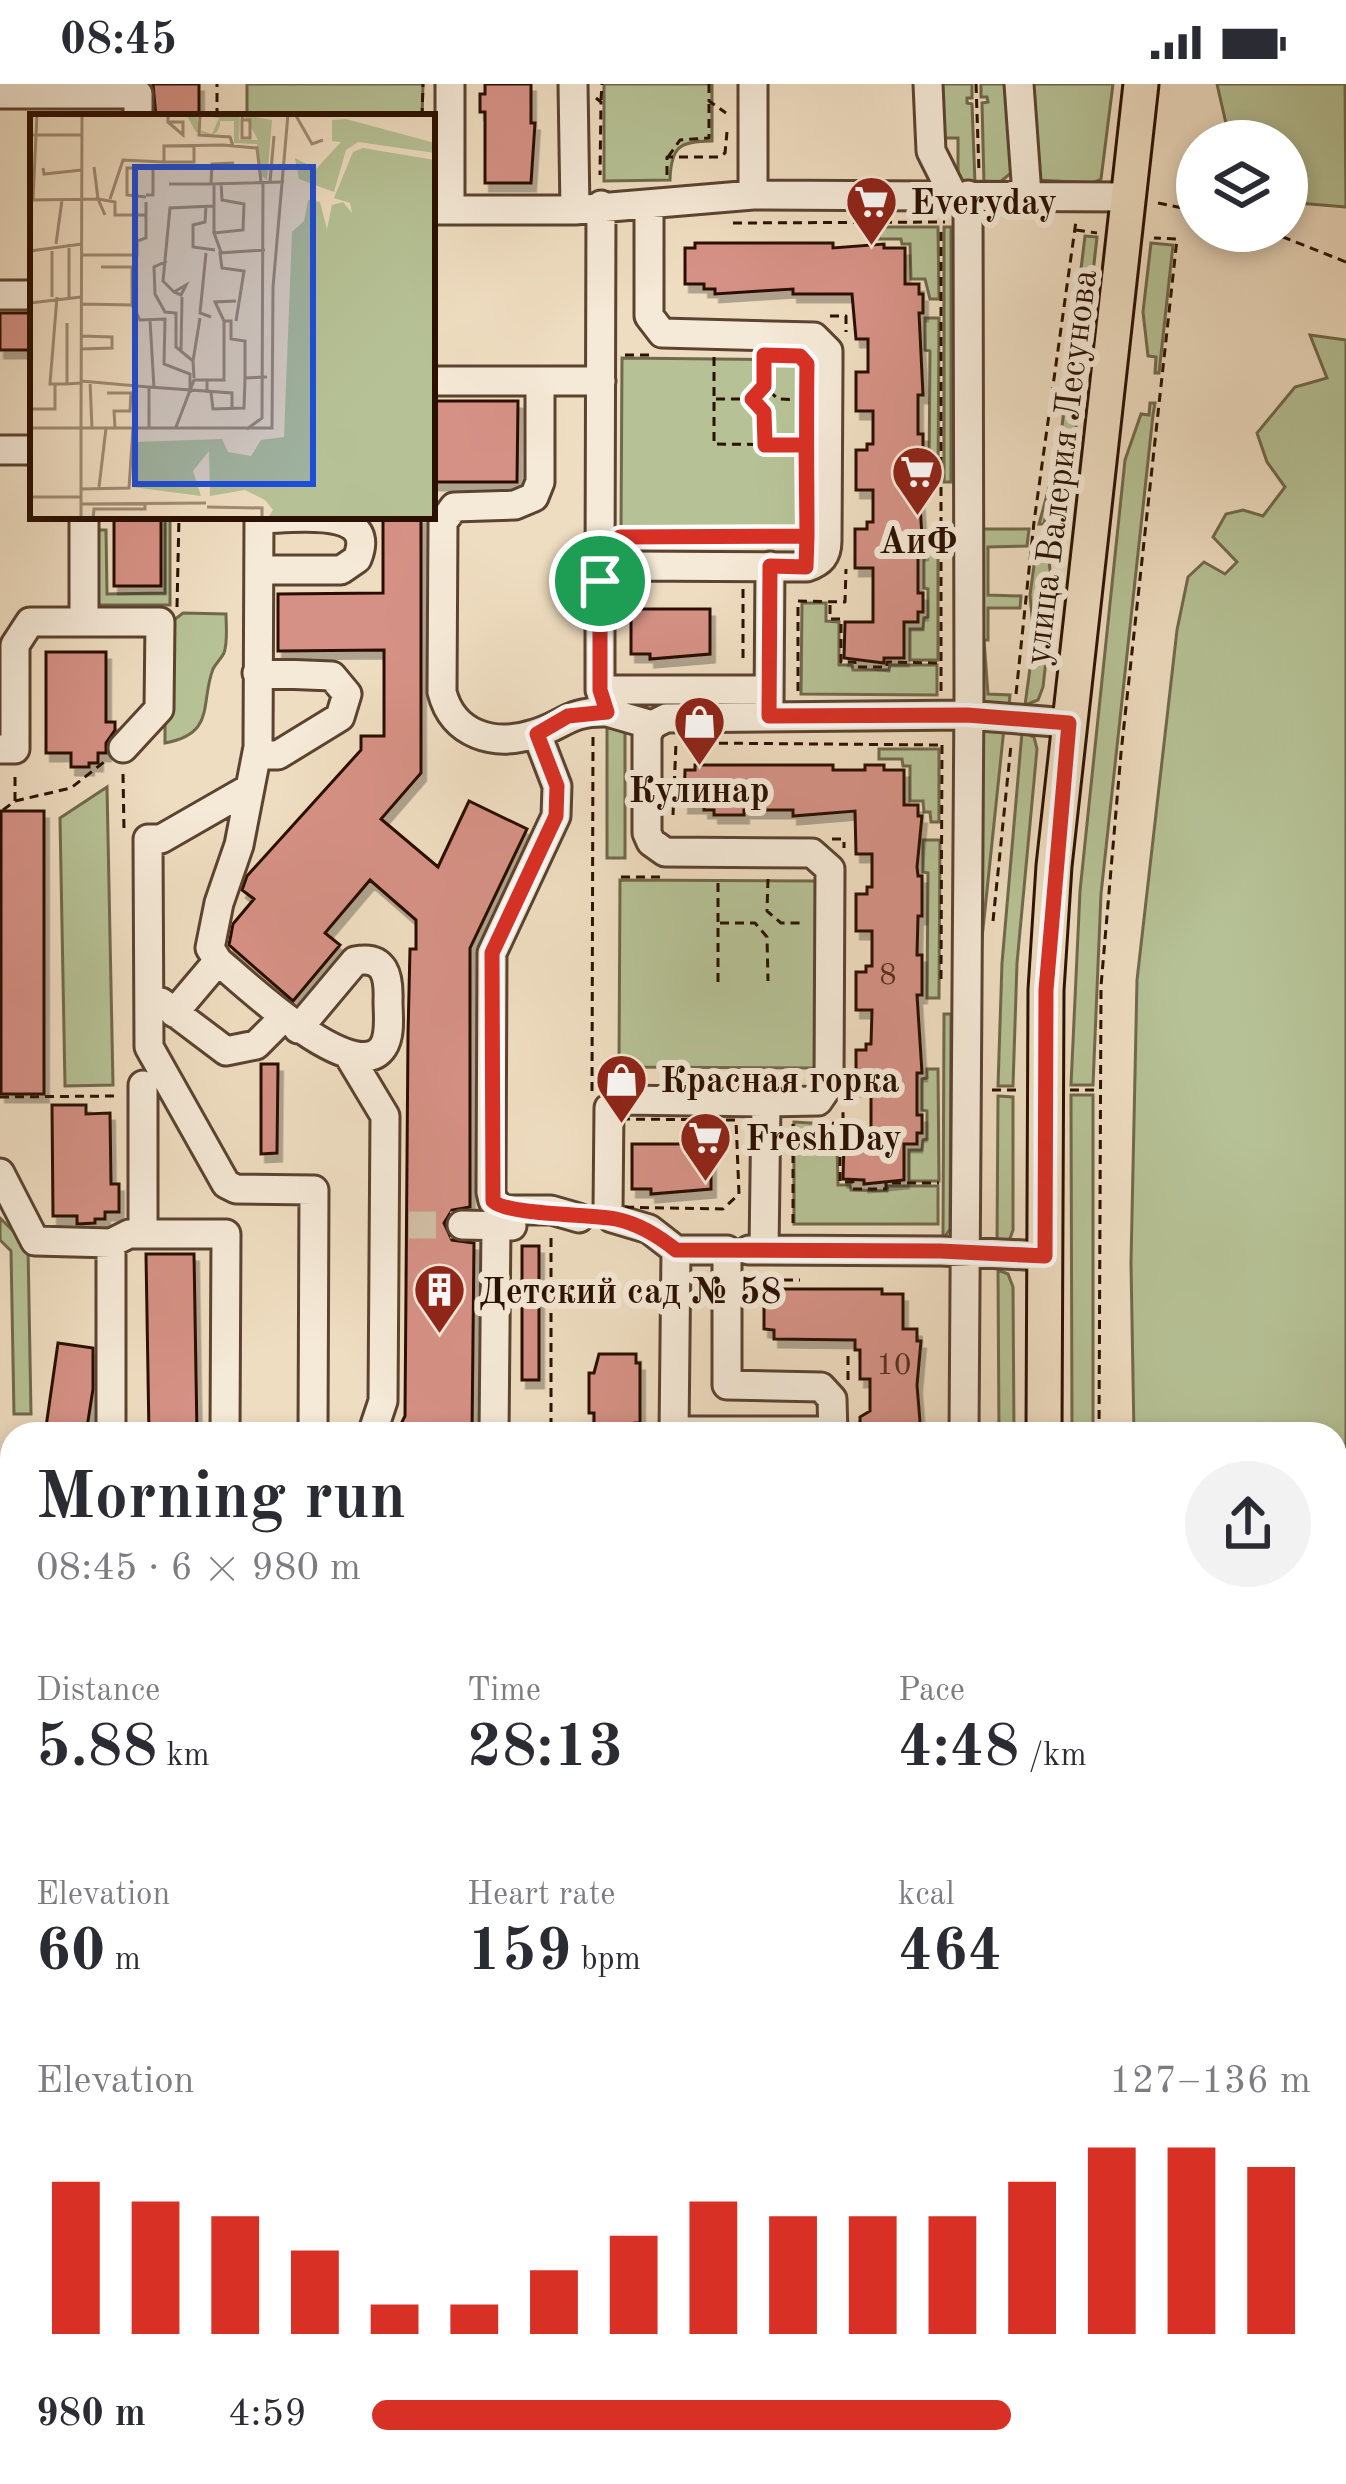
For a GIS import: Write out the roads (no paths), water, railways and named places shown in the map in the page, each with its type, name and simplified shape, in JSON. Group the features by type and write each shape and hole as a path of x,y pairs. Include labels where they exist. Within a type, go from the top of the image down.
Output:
{"main road":[{"name":"улица Валерия Лесунова","path":"1044,1422 1046,990 1069,723 1141,84"}],"lane":[{"path":"449,84 441,210 649,205 753,195 1130,197"},
{"path":"573,84 601,381 610,574 603,701"},
{"path":"753,84 753,195"},
{"path":"928,84 931,151 968,195 955,715 964,1422"},
{"path":"1019,84 1027,195"},
{"path":"0,94 138,94 138,114"},
{"path":"610,574 806,567 817,563 827,550 828,351 814,337 662,333 649,316 649,205"},
{"path":"435,380 601,381"},
{"path":"539,381 538,490 527,503 454,507 443,522 442,692 452,717 478,736 537,734 603,701 769,703 1069,723"},
{"path":"84,519 84,622"},
{"path":"260,519 258,747 239,845 210,948 218,961 291,1023 349,1056 385,1116 397,1225 383,1401 376,1422"},
{"path":"259,570 341,570 357,559 362,544 356,529 340,519"},
{"path":"769,703 770,566"},
{"path":"8,749 15,645 30,622 160,622 159,709 123,748"},
{"path":"257,673 332,676 346,694 340,717 278,755 265,755 258,747"},
{"path":"603,701 652,725"},
{"path":"612,1218 606,1202 607,1114 615,1103 818,1101 828,1092 830,869 812,853 665,852 656,848 647,833 647,735 652,725 666,718 769,703"},
{"path":"537,734 559,801 492,953 493,1201 504,1210 612,1218 649,1229 676,1250 1045,1256"},
{"path":"250,788 161,838 148,838 149,1047 226,1184 236,1190 314,1190 313,1422"},
{"path":"218,961 168,1008 220,1049 232,1052 263,1041 291,1023 355,961 369,958 381,963 388,977 388,1034 382,1049 372,1056 349,1056"},
{"path":"142,1090 143,1234"},
{"path":"764,1250 766,1102"},
{"path":"0,1173 35,1241 111,1243 129,1234 226,1234 225,1422"},
{"path":"462,1226 550,1226 579,1218"},
{"path":"494,1422 496,1226"},
{"path":"111,1243 111,1422"},
{"path":"674,1422 676,1250"},
{"path":"727,1250 727,1384"},
{"path":"674,1384 821,1387 832,1399 833,1422"}],"tunnel":[{"path":"409,1225 462,1225"}],"place":[{"name":"Everyday","path":"871,247"},
{"name":"АиФ","path":"918,518"},
{"name":"Кулинар","path":"699,767"},
{"name":"Красная горка","path":"621,1125"},
{"name":"FreshDay","path":"706,1183"},
{"name":"Детский сад № 58","path":"440,1336"}]}
